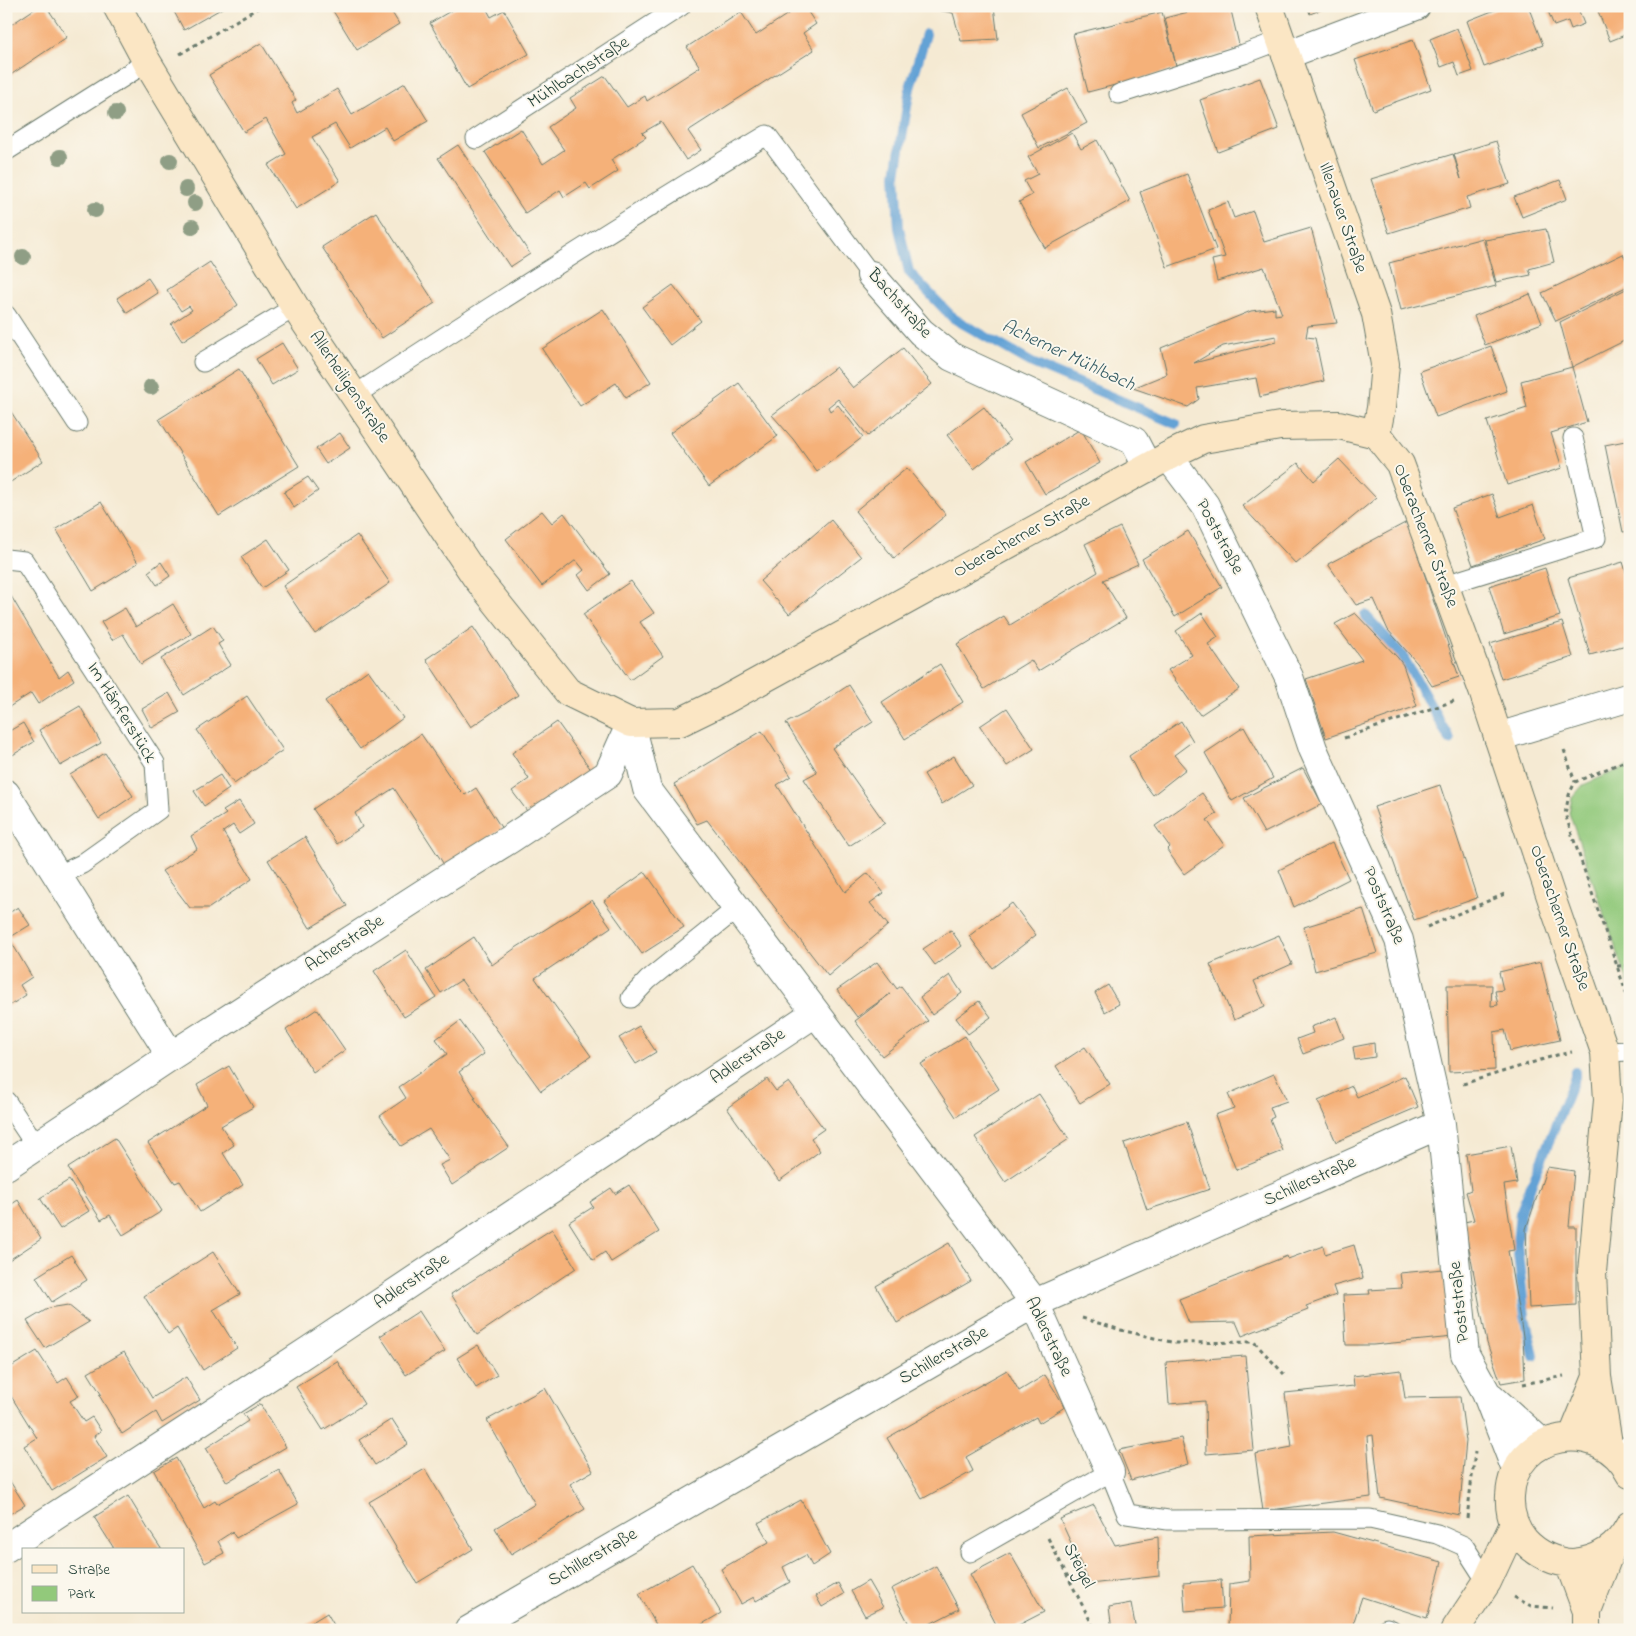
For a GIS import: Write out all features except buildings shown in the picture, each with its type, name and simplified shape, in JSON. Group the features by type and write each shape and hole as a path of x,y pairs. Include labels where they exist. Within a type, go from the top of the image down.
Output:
{"main road":[{"name":"Allerheiligenstraße","path":"117,6 150,66 295,307 476,577 568,692 631,723"},
{"name":"Illenauer Straße","path":"1269,6 1376,314 1384,364 1381,408 1376,434"},
{"name":"Oberacherner Straße","path":"631,723 680,722 723,701 1203,439 1280,426 1339,425 1376,434 1400,464 1445,584 1605,1051 1608,1100 1592,1272 1597,1376 1622,1456"},
{"name":"Oberacherner Straße","path":"1573,1436 1597,1376"},
{"path":"1622,1456 1592,1440 1573,1436 1543,1444 1528,1455 1516,1470 1510,1488 1510,1506 1521,1534 1539,1553 1554,1560 1569,1563 1596,1558 1610,1551 1624,1537 1630,1525"},
{"path":"1455,1630 1521,1534"},
{"path":"1587,1621 1610,1551"},
{"path":"1569,1563 1587,1621"}],"street":[{"path":"1284,48 1416,6"},
{"name":"Bachstraße","path":"871,275 921,332 952,357 1134,440 1164,459"},
{"name":"Poststraße","path":"1164,459 1205,505 1235,564 1289,677 1313,749 1399,940 1441,1124 1465,1354 1486,1392 1516,1470"},
{"path":"1498,738 1630,697"},
{"name":"Adlerstraße","path":"631,723 647,789 1035,1303 1110,1472"},
{"name":"Acherstraße","path":"6,1166 171,1056 608,774 631,723"},
{"path":"6,794 171,1056"},
{"name":"Adlerstraße","path":"6,1548 308,1351 815,1013"},
{"name":"Schillerstraße","path":"469,1630 1035,1303 1441,1124"},
{"name":"Poststraße","path":"1486,1392 1543,1444"}],"lane":[{"name":"Mühlbachstraße","path":"476,139 681,6"},
{"path":"1119,94 1244,54 1284,48"},
{"path":"6,151 150,66"},
{"name":"Bachstraße","path":"354,395 500,299 767,135 871,275"},
{"path":"203,362 295,307"},
{"path":"6,315 77,423"},
{"path":"1445,584 1596,538 1573,438"},
{"name":"Im Hänferstück","path":"6,559 24,561 155,763 158,810 82,864 57,876"},
{"path":"631,998 648,980 736,908"},
{"path":"6,1101 36,1146"},
{"path":"970,1552 1110,1472 1127,1514 1168,1520 1370,1519 1437,1534 1464,1546 1487,1582"},
{"path":"1384,1630 1387,1628 1392,1630"}],"path":[{"path":"150,66 261,6"},
{"path":"1313,749 1442,705"},
{"path":"1630,760 1575,782 1569,795 1565,814 1630,1004"},
{"path":"1399,940 1506,893"},
{"path":"1617,966 1630,965"},
{"path":"1434,1094 1558,1055 1605,1051"},
{"path":"1121,1330 1175,1343 1254,1342 1284,1374"},
{"name":"Steigel","path":"1037,1515 1095,1630"},
{"path":"1487,1582 1531,1606 1587,1621"}],"green space":[{"path":"1630,765 1630,988 1569,813 1572,798 1583,785"}],"waterway":[{"name":"Acherner Mühlbach","path":"926,34 910,88 896,174 899,228 909,272 953,318 1032,363 1176,424"},
{"name":"Acherner Mühlbach","path":"1365,615 1402,655 1450,740"},
{"name":"Acherner Mühlbach","path":"1534,1356 1525,1317 1517,1244 1520,1213 1575,1077 1575,1072"}]}
